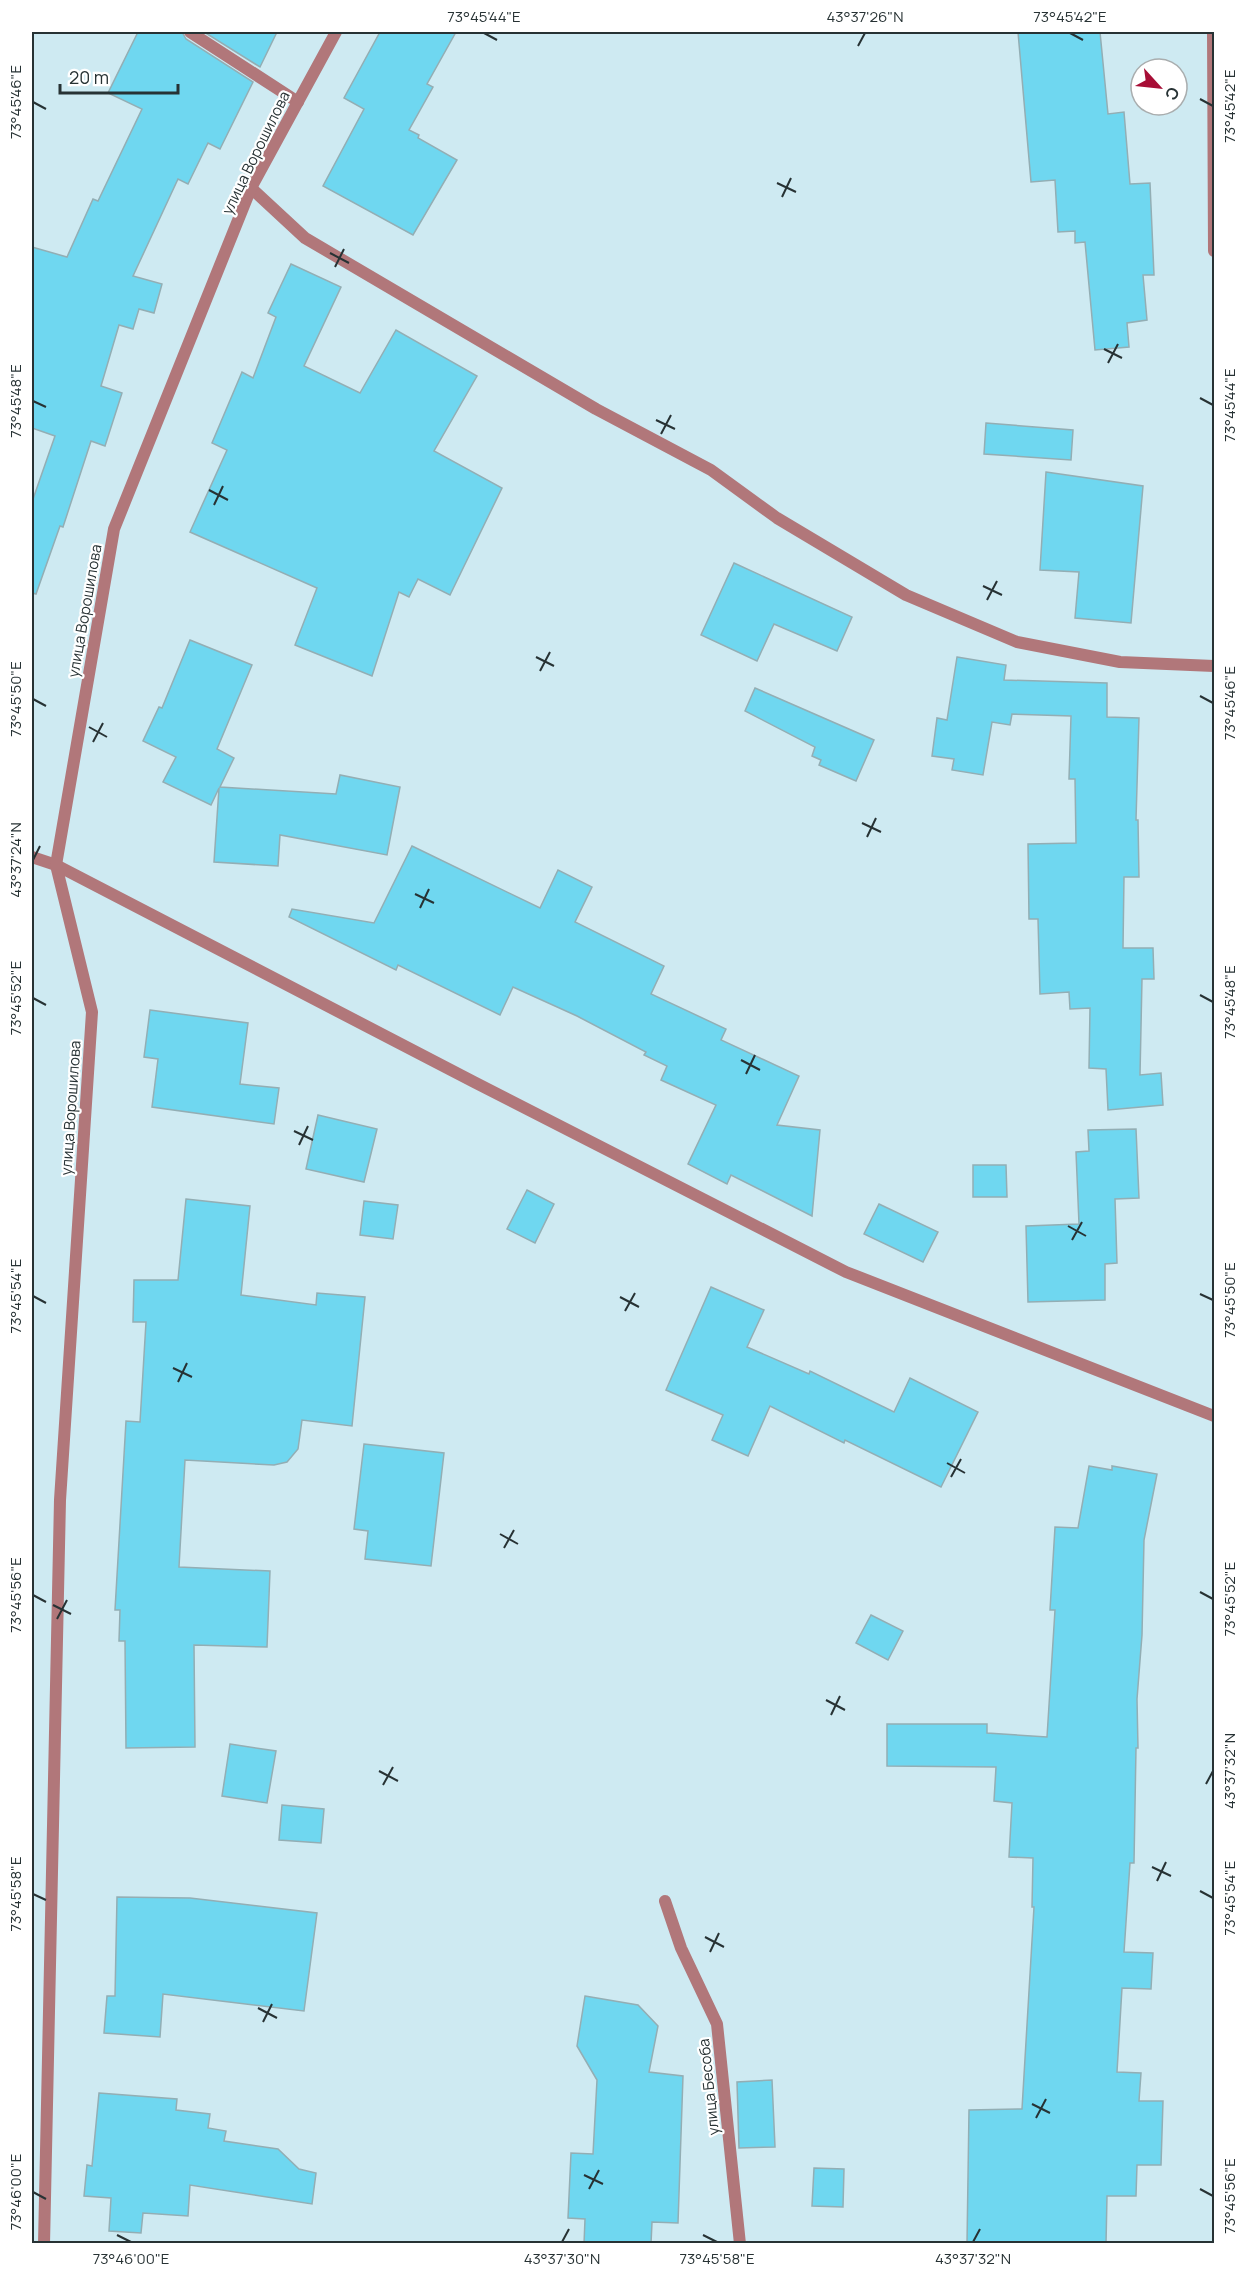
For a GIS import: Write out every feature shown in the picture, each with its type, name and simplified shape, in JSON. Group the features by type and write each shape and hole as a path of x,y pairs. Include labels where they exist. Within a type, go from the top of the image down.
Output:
{"street":[{"path":"190,32 297,102"},
{"name":"улица Ворошилова","path":"44,2244 60,1500 92,1012 56,865 114,529 251,189 336,32"},
{"path":"1213,32 1215,251"},
{"path":"251,189 305,238 596,409 711,470 777,518 906,595 1017,642 1120,662 1215,666"},
{"path":"32,857 56,865 463,1077 846,1272 1215,1416"},
{"name":"улица Бесоба","path":"665,1901 681,1948 717,2024 740,2244"}],"building":[{"path":"138,32 182,32 186,39 253,82 220,149 208,143 188,184 178,179 133,276 162,284 154,313 139,309 133,329 119,325 101,386 122,393 105,446 91,441 63,527 60,526 36,594 32,593 32,502 55,436 32,428 32,247 67,257 93,199 98,201 142,109 108,93"},
{"path":"204,32 277,32 260,67"},
{"path":"380,32 456,32 427,84 433,87 409,130 419,135 418,138 457,160 413,235 323,186 364,109 344,98"},
{"path":"1018,32 1100,32 1108,114 1124,112 1130,184 1150,183 1154,275 1143,275 1147,320 1127,323 1129,347 1095,350 1085,242 1075,243 1075,231 1058,232 1055,180 1031,182"},
{"path":"291,264 341,287 304,366 360,393 396,330 477,376 434,451 502,488 450,595 418,579 409,597 399,592 372,676 295,645 317,588 190,532 227,450 212,443 242,372 253,378 276,317 268,313"},
{"path":"986,423 1073,430 1071,460 984,454"},
{"path":"1046,472 1143,486 1131,623 1075,618 1079,572 1040,570"},
{"path":"734,563 852,617 837,651 774,624 757,661 701,635"},
{"path":"190,640 252,665 217,749 234,758 220,787 336,794 340,775 400,787 387,855 280,835 278,866 214,862 219,788 211,805 163,782 176,757 143,741 159,707 162,708"},
{"path":"957,657 1006,665 1004,680 1107,683 1107,717 1139,718 1136,820 1138,820 1139,877 1124,877 1123,948 1153,948 1154,979 1142,979 1140,1075 1161,1073 1163,1105 1108,1110 1106,1069 1089,1068 1090,1008 1070,1009 1069,992 1040,994 1038,919 1029,919 1028,844 1076,843 1075,779 1069,779 1071,716 1012,714 1010,725 992,722 983,775 952,770 954,759 932,756 937,718 947,720"},
{"path":"755,688 874,740 856,781 819,765 821,760 812,756 815,747 745,711"},
{"path":"412,846 540,908 558,870 592,887 575,922 664,966 651,994 726,1029 721,1040 799,1076 777,1125 820,1130 812,1216 731,1175 727,1184 688,1164 716,1105 661,1080 667,1066 644,1055 646,1052 577,1016 513,987 500,1015 398,965 396,970 289,917 292,909 374,923"},
{"path":"150,1010 248,1023 240,1084 279,1088 274,1124 152,1107 158,1059 144,1057"},
{"path":"318,1115 377,1129 364,1182 306,1169"},
{"path":"1136,1129 1139,1198 1115,1199 1117,1263 1105,1264 1105,1300 1028,1302 1026,1226 1079,1224 1076,1152 1089,1151 1088,1130"},
{"path":"973,1165 1006,1165 1007,1197 973,1197"},
{"path":"527,1190 554,1204 535,1243 507,1229"},
{"path":"186,1199 250,1206 241,1295 316,1305 317,1293 365,1297 352,1426 302,1420 298,1449 287,1462 274,1465 185,1460 179,1567 270,1571 267,1647 194,1645 195,1747 126,1748 125,1641 119,1641 120,1610 115,1610 126,1421 140,1422 146,1322 133,1322 134,1280 178,1280"},
{"path":"364,1201 398,1205 393,1239 360,1235"},
{"path":"879,1204 938,1232 923,1262 864,1234"},
{"path":"711,1287 764,1310 747,1347 809,1374 810,1371 894,1412 910,1378 978,1412 941,1487 770,1406 748,1456 712,1440 723,1415 666,1390"},
{"path":"364,1444 444,1453 431,1566 365,1559 368,1531 354,1529"},
{"path":"1089,1466 1112,1470 1112,1466 1157,1474 1144,1540 1142,1635 1137,1699 1138,1748 1136,1748 1134,1863 1130,1863 1124,1952 1153,1953 1151,1989 1122,1988 1117,2072 1141,2073 1139,2101 1163,2101 1161,2165 1137,2165 1136,2196 1107,2196 1106,2244 967,2244 969,2110 1022,2109 1034,1907 1032,1907 1033,1858 1009,1857 1012,1803 994,1801 996,1767 887,1766 887,1724 987,1724 987,1733 1047,1737 1055,1610 1050,1610 1055,1527 1078,1528"},
{"path":"871,1615 903,1631 888,1660 856,1643"},
{"path":"230,1744 276,1751 267,1803 222,1796"},
{"path":"282,1805 324,1809 321,1843 279,1840"},
{"path":"117,1897 190,1898 317,1913 304,2011 163,1994 160,2037 104,2033 107,1996 115,1996"},
{"path":"585,1996 638,2005 658,2026 649,2072 683,2076 678,2223 652,2222 651,2244 584,2244 585,2219 568,2218 571,2153 593,2154 597,2080 577,2046"},
{"path":"772,2080 775,2147 739,2148 737,2082"},
{"path":"99,2093 177,2099 176,2110 210,2114 208,2128 226,2131 224,2141 278,2149 299,2169 316,2173 312,2204 190,2185 188,2216 143,2213 141,2233 109,2231 111,2198 84,2196 87,2165 92,2166"},
{"path":"814,2168 844,2169 843,2207 812,2206"}]}
